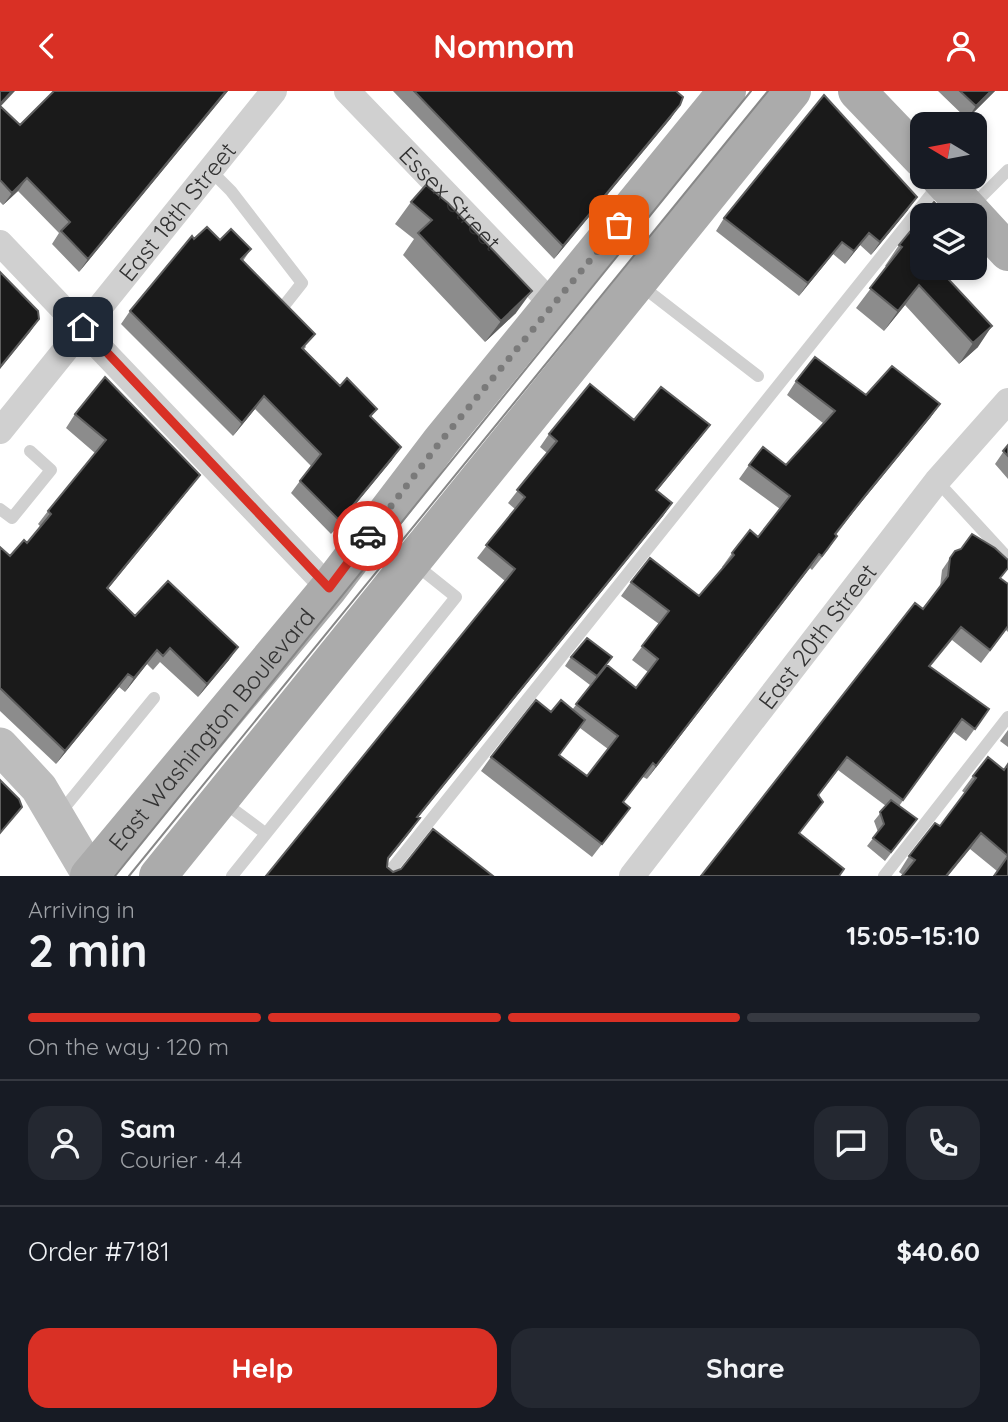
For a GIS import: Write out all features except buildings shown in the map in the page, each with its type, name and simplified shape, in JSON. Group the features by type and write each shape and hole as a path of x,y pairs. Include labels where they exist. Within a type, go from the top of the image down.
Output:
{"main road":[{"name":"East Washington Boulevard","path":"158,876 792,91"},
{"path":"857,91 910,146"},
{"name":"East Washington Boulevard","path":"90,876 329,588 441,441 554,306 717,95"},
{"path":"951,189 963,203"},
{"path":"987,229 1008,252"}],"street":[{"name":"East 18th Street","path":"0,431 274,91"},
{"name":"Essex Street","path":"346,91 554,306"},
{"path":"0,243 329,588"},
{"name":"East 20th Street","path":"632,876 937,481 1008,401"},
{"path":"0,746 39,788 58,816 90,876"}],"lane":[{"path":"210,170 231,191 302,283 283,307"},
{"path":"975,203 1008,170"},
{"path":"386,876 922,189"},
{"path":"636,281 758,376"},
{"path":"0,509 12,518 51,470 30,451"},
{"path":"937,481 1008,558"},
{"path":"232,876 456,597 412,562"},
{"path":"58,816 154,698"},
{"path":"884,876 1008,717"},
{"path":"219,799 265,833"}],"tram line":[{"path":"115,876 751,91"},
{"path":"129,876 768,91"}],"way so far":[{"path":"368,536 441,441 619,225"}],"route":[{"path":"83,327 329,588 368,536"}]}
